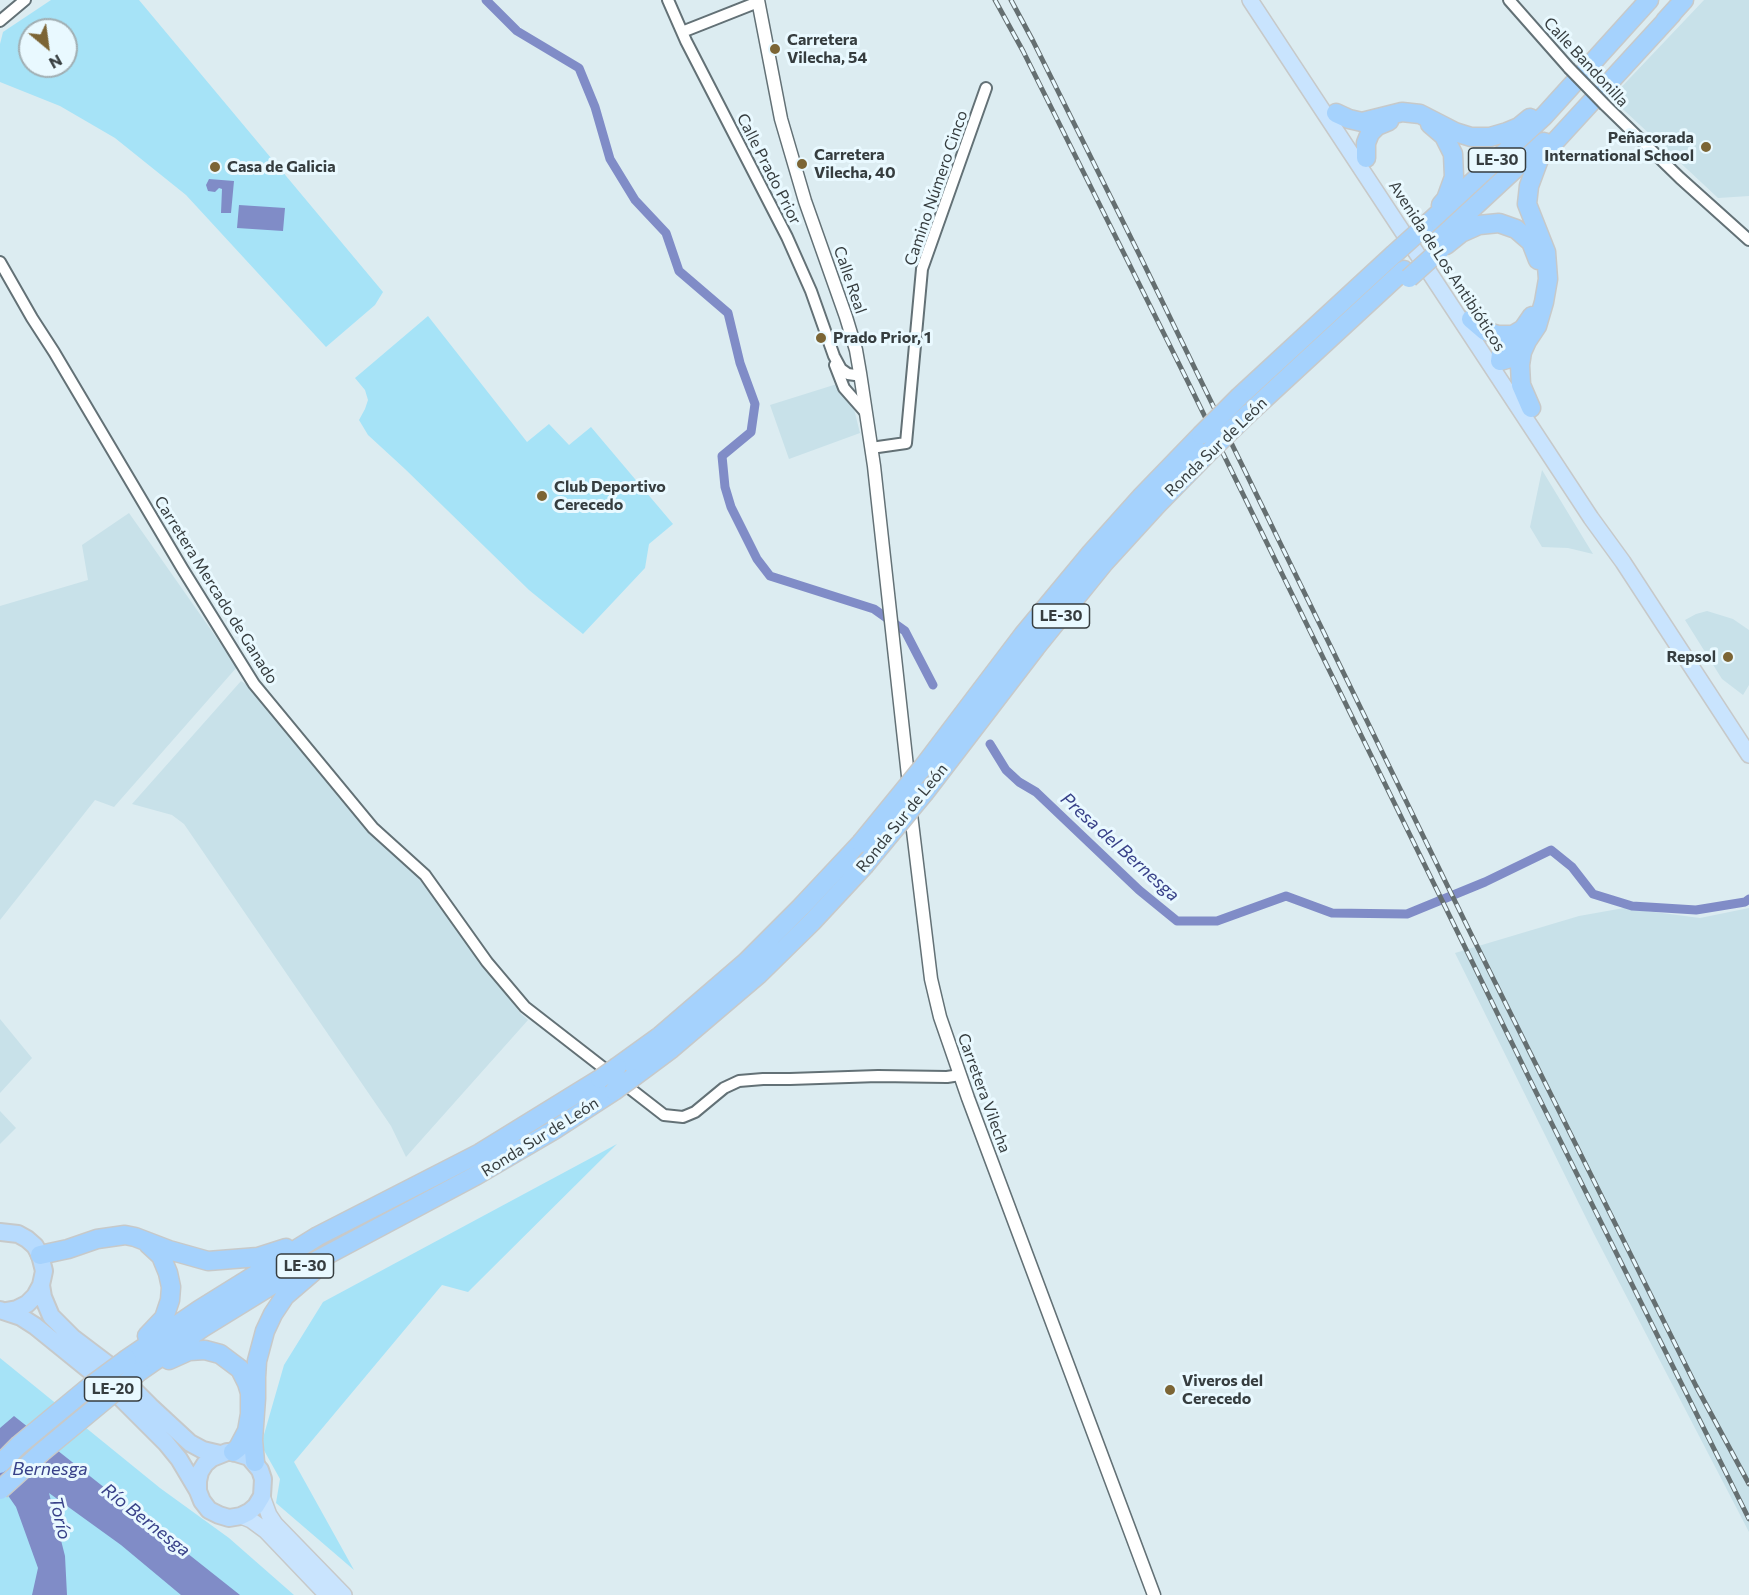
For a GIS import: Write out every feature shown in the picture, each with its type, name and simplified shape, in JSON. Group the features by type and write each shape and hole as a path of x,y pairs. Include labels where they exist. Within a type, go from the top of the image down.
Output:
{"highway":[{"name":"Ronda Sur de León","path":"0,1490 108,1398 199,1310 318,1236 607,1085 632,1078 671,1049 758,975 864,866 925,792 1036,647 1104,563 1156,505 1239,397 1544,116 1649,0"},
{"name":"Ronda Sur de León","path":"0,1464 89,1387 137,1369 280,1280 477,1175 554,1130 607,1085 617,1067 660,1036 746,962 861,843 923,767 1023,635 1090,553 1142,496 1205,443 1249,413 1437,246 1555,132 1684,0"},
{"path":"1531,408 1521,385 1520,365 1522,352 1537,326 1548,279 1546,252 1527,204 1528,186 1539,159 1672,14"},
{"path":"1361,130 1402,112 1420,114 1455,132 1471,137 1490,137 1519,127 1568,90"},
{"path":"1336,113 1350,119 1361,130 1366,143 1366,158"},
{"path":"1361,130 1389,121 1412,118 1432,125 1444,136 1453,154 1454,177 1446,199 1424,227"},
{"path":"1437,246 1479,225 1499,223 1516,229 1531,242 1541,271 1540,293 1532,316 1523,329 1513,335 1501,353 1500,361 1522,352"},
{"path":"1471,319 1485,331 1498,335 1513,335"},
{"path":"255,1462 253,1440 257,1361 264,1331 285,1296 322,1265 438,1203 477,1175"},
{"path":"0,1232 18,1234 35,1246 42,1270"},
{"path":"3,1311 17,1309 27,1304 35,1296 42,1270 49,1263 68,1249 97,1239 125,1235 208,1260 258,1257 318,1236"},
{"path":"142,1239 160,1256 168,1273 171,1294 164,1318 134,1348 137,1369 198,1349 213,1351 234,1363 247,1383 251,1404 247,1431 238,1448 212,1458 200,1472 198,1481 198,1491 209,1510 229,1518 241,1516 256,1506 262,1496 263,1479 255,1462 249,1457 226,1453"},
{"name":"LE-20","path":"42,1270 43,1297 51,1316 73,1338 110,1366 190,1443 203,1450 226,1453"},
{"name":"LE-20","path":"3,1311 21,1317 35,1326 109,1386 166,1443 179,1459 198,1491"}],"main road":[{"name":"Avenida de Los Antibióticos","path":"1250,0 1749,755"},
{"path":"1262,0 1336,113"},
{"path":"1264,21 1281,38 1338,124 1361,130 1354,148 1403,224 1416,252"},
{"name":"Avenida de Los Antibióticos","path":"1366,158 1531,408 1616,551"},
{"path":"1440,288 1459,309 1492,358 1500,361 1501,373 1531,419 1543,446"},
{"path":"262,1496 268,1515 275,1524 344,1595"},
{"path":"241,1516 266,1531 327,1595"}],"street":[{"path":"0,21 25,0"},
{"name":"Calle Prado Prior","path":"668,0 682,32 787,237 811,291 834,356 841,369 848,374 860,373"},
{"name":"Calle Bandonilla","path":"1509,0 1605,105 1680,178 1749,240"},
{"path":"682,32 758,1"},
{"name":"Calle Real","path":"758,1 784,129 805,201 856,350 872,448 886,577"},
{"name":"Camino Número Cinco","path":"872,448 906,443 922,269 986,88"},
{"name":"Carretera Mercado de Ganado","path":"0,262 176,558 254,684 373,828 425,874 487,962 525,1007 664,1115 683,1117 695,1112 724,1088 739,1082 763,1078 878,1076 932,1078 960,1075"},
{"name":"Calle Prado Prior","path":"834,356 834,363 844,388 866,413"},
{"path":"844,388 863,387"},
{"name":"Carretera Vilecha","path":"886,577 931,979 940,1017 1154,1595"}],"shaded area":[{"name":"Casa de Galicia","path":"51,0 139,0 383,292 375,305 326,347 186,195 115,138 60,106 0,82 0,44 3,32 18,22 18,78 78,78 78,18 24,18"},
{"name":"Peñacorada International School","path":"1704,0 1749,0 1749,196 1718,198 1611,98"},
{"name":"Club Deportivo Cerecedo","path":"428,316 527,442 549,424 569,445 591,427 673,524 649,544 645,568 583,634 529,590 368,435 359,420 368,400 365,390 355,378"},
{"path":"837,384 853,405 860,433 789,459 770,405"},
{"path":"1542,470 1593,554 1568,548 1542,547 1530,527"},
{"path":"129,513 237,667 114,807 95,800 0,920 0,606 88,580 82,545"},
{"path":"1707,611 1733,619 1749,630 1749,685 1743,695 1722,679 1685,620"},
{"path":"241,681 247,685 349,810 414,872 521,1014 528,1020 406,1157 391,1126 184,824 172,815 132,804"},
{"path":"1624,908 1700,918 1749,908 1749,1532 1594,1234 1455,953 1579,916"},
{"path":"0,1019 32,1058 0,1093"},
{"path":"0,1111 16,1128 0,1144"},
{"path":"617,1144 468,1292 442,1285 294,1462 354,1570 276,1503 280,1479 261,1445 284,1365 323,1302"},
{"path":"0,1358 160,1488 229,1538 294,1595 0,1595"}],"water":[{"path":"209,179 234,181 231,213 221,213 222,189 219,188 215,192 208,191 206,185"},
{"path":"239,205 285,208 283,231 237,228"},
{"name":"Bernesga","path":"14,1416 240,1595 181,1595 121,1545 49,1493 65,1556 67,1595 32,1595 38,1568 16,1507 0,1484 0,1428"}],"waterway":[{"name":"Presa del Bernesga","path":"486,0 517,31 579,68 595,107 610,159 635,200 666,233 679,271 728,313 740,363 755,404 751,432 722,456 725,487 731,507 757,559 770,576 874,609 905,631 933,685"},
{"name":"Presa del Bernesga","path":"990,744 1006,770 1019,782 1036,792 1139,890 1177,921 1217,921 1286,896 1332,913 1407,914 1485,882 1551,850 1572,867 1593,894 1632,906 1696,910 1745,902 1749,899"}],"railway":[{"path":"995,0 1023,51 1188,382 1533,1086 1749,1519"},
{"path":"1011,0 1140,256 1471,934 1696,1386 1749,1484"}],"place":[{"name":"Carretera Vilecha, 54","path":"775,49"},
{"name":"Peñacorada International School","path":"1706,147"},
{"name":"Carretera Vilecha, 40","path":"802,164"},
{"name":"Casa de Galicia","path":"215,167"},
{"name":"Prado Prior, 1","path":"821,338"},
{"name":"Club Deportivo Cerecedo","path":"542,496"},
{"name":"Repsol","path":"1728,657"},
{"name":"Viveros del Cerecedo","path":"1170,1390"}],"water label":[{"name":"Torío","path":"60,1518"},
{"name":"Río Bernesga","path":"146,1520"}]}
